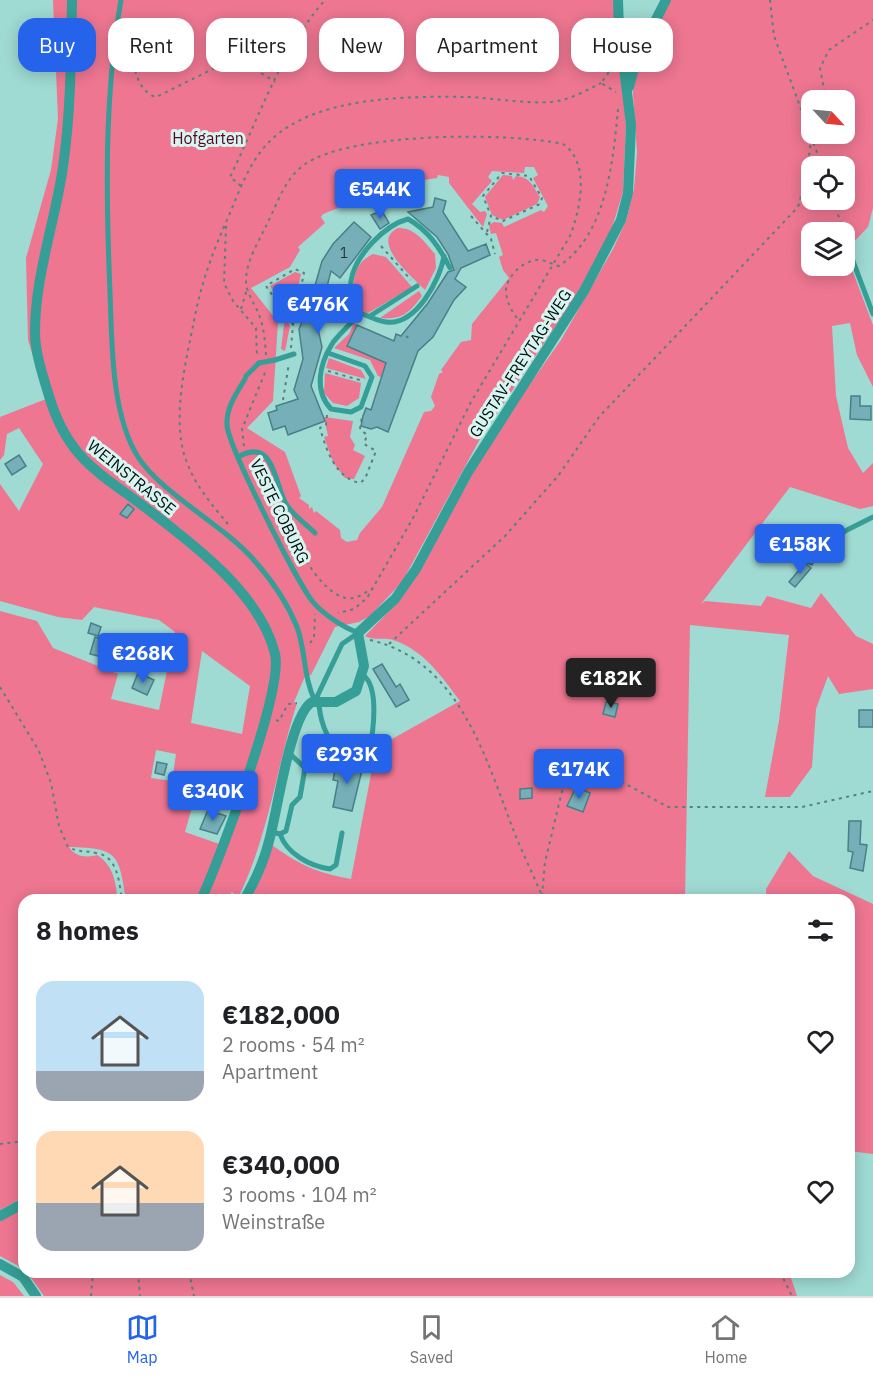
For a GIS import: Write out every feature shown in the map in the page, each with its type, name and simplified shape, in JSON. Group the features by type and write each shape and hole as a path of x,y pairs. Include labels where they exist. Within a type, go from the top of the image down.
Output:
{"street":[{"name":"WEINSTRASSE","path":"72,0 70,114 37,307 35,334 50,398 63,432 74,451 91,468 184,538 241,592 271,642 276,657 268,707 231,824 203,894"},
{"name":"GUSTAV-FREYTAG-WEG","path":"618,0 619,18"},
{"name":"GUSTAV-FREYTAG-WEG","path":"656,18 666,0"},
{"name":"GUSTAV-FREYTAG-WEG","path":"362,630 395,598 416,569 468,471 566,321 606,254 621,220 628,193 632,161 625,72"},
{"name":"GUSTAV-FREYTAG-WEG","path":"628,90 633,72"},
{"path":"247,894 276,833 289,753 301,715 306,706 317,701 336,702 356,691 363,675 362,630"},
{"path":"0,1216 18,1206"},
{"path":"0,1264 18,1274"},
{"path":"24,1278 36,1296"}],"lane":[{"path":"121,0 109,84 106,171 111,318 125,434 139,459 166,485 235,542 272,583 297,627 308,687 317,701 325,728 338,749 369,752 374,733 373,698 371,684 363,675"},
{"path":"444,256 440,271 426,295 412,314 400,321 387,322 360,313 352,299 351,280 357,264 375,240 396,222 408,219 426,232 444,256 450,268"},
{"path":"855,266 873,314"},
{"path":"370,316 417,286"},
{"path":"331,354 365,366 372,377 361,407 351,412 331,409 320,394 319,384 332,343 345,333 360,313"},
{"path":"258,363 292,355"},
{"name":"VESTE COBURG","path":"258,363 245,378 229,407 226,422 228,432 289,563 315,605 326,613 362,630"},
{"path":"238,457 257,450 267,458 286,505 315,533"},
{"path":"827,544 873,517"},
{"path":"317,701 342,644 362,630"},
{"path":"289,753 305,768 300,797 292,805 286,831 276,833 293,853 307,862 330,869 336,865 342,833"}],"path":[{"path":"121,0 139,84 150,95 156,97 207,72"},
{"path":"307,24 325,0"},
{"path":"770,0 774,36 801,107"},
{"path":"824,90 820,68 829,50 873,20"},
{"path":"258,72 275,82"},
{"path":"242,186 230,177 280,72"},
{"path":"235,542 232,530 208,499 186,460 181,421 183,377 199,291 208,263 242,186 270,141 290,126 314,115 372,99 433,96 549,102 572,97 601,83"},
{"path":"518,319 508,305 506,289 513,275 533,261 559,266 564,263 586,237 593,223 609,177 618,103"},
{"path":"241,309 247,289 248,264 290,177 316,156 356,145 477,136 517,137 563,144 569,148 578,163 581,197 570,236 518,319 363,603 346,612 326,613"},
{"path":"389,644 505,536 558,476 598,417 798,207 806,179 810,144"},
{"path":"487,232 490,216 483,196 502,173 529,176 542,198 540,204 503,221 490,216"},
{"path":"471,216 487,232 495,254"},
{"path":"225,224 224,283 257,334 258,363"},
{"path":"375,240 426,295"},
{"path":"284,400 292,355 293,325 304,273 295,269 266,286 293,325"},
{"path":"247,289 260,317 266,359"},
{"path":"406,336 410,339"},
{"path":"245,453 242,429 261,385 266,366"},
{"path":"322,369 371,383"},
{"path":"331,409 327,412 326,425 320,428 328,453 338,469 352,481 360,483 365,479 376,451 364,444 367,435 360,429 361,407"},
{"path":"286,505 288,522 296,543 320,579 345,598 356,598 372,589"},
{"path":"302,646 309,644 314,638 315,605"},
{"path":"362,630 366,639 389,644 415,658 441,682 462,711 491,770 541,894"},
{"path":"0,687 39,751 51,783 59,826 68,847 81,853 97,852 110,860 117,872 121,894"},
{"path":"297,703 308,687"},
{"path":"542,894 545,862 571,754 669,807 802,807 873,791"},
{"path":"0,1144 18,1142"},
{"path":"91,1296 92,1278"},
{"path":"138,1278 140,1296"},
{"path":"190,1278 194,1296"},
{"path":"783,1278 792,1296"}],"green space":[{"name":"Hofgarten","path":"53,0 615,0 617,18 571,18 571,72 621,72 626,124 623,192 610,234 579,291 481,437 402,582 370,616 359,622 335,627 311,675 305,676 294,702 297,703 265,826 240,894 232,892 231,894 125,894 121,872 113,857 98,849 69,847 81,856 97,855 103,859 113,874 117,894 18,894 18,1200 0,1210 0,611 37,621 53,648 118,674 111,699 159,710 175,632 159,620 94,607 82,620 58,617 0,601 0,484 19,511 43,464 19,428 7,434 4,455 0,460 0,417 46,399 28,340 26,258 51,170 58,119 56,72 96,72 96,18 54,18","holes":["525,167 534,167 538,175 533,178 548,206 544,212 541,210 504,227 502,223 494,222 489,225 491,234 496,233 503,255 499,257 503,270 509,278 472,324 471,340 461,342 441,370 443,372 439,374 431,397 435,406 431,411 424,412 382,507 360,533 357,540 347,542 341,538 340,530 316,511 314,513 312,507 309,509 309,505 299,498 301,496 285,452 247,428 273,401 278,322 251,288 290,267 300,250 298,247 325,223 321,217 323,214 377,193 381,187 388,190 405,183 437,178 438,175 449,177 449,183 483,227 487,214 485,211 480,212 472,204 492,181 488,177 492,171 524,173","202,651 250,686 242,734 191,723","156,750 176,754 172,781 151,778","196,793 239,805 225,846 185,832"]},
{"path":"670,0 873,0 873,208 868,227 855,241 855,222 801,222 801,276 854,276 873,325 873,387 857,355 850,323 832,326 836,396 848,448 863,473 873,463 873,506 860,509 790,487 701,604 705,601 761,606 767,596 811,608 821,593 856,636 873,644 873,689 839,694 828,676 816,709 812,767 790,797 765,797 779,721 789,635 690,625 685,894 247,894 269,843 308,867 351,879 376,748 460,701 431,665 414,650 393,640 365,636 400,600 451,508 501,425 561,340 613,249 626,221 634,189 637,153 632,80 634,72 673,72 673,18 660,18"},
{"path":"503,175 512,176 513,180 516,176 525,178 540,197 537,204 503,220 492,215 485,197"},
{"path":"398,228 415,233 435,254 436,268 425,290 396,259 391,250 388,242 390,234"},
{"path":"373,254 386,257 412,287 365,315 360,313 357,305 354,280 359,265"},
{"path":"295,272 301,274 291,319 270,286"},
{"path":"419,291 422,296 404,314 394,318 380,318"},
{"path":"285,317 290,326 285,351 281,349"},
{"path":"354,323 357,325 347,346 386,363 381,377 378,376 370,360 334,348 349,334"},
{"path":"329,358 361,370 366,379 326,368"},
{"path":"325,373 361,383 359,398 347,406 333,403 324,393"},
{"path":"324,417 353,421 350,437 355,445 353,450 365,456 354,479 345,478 333,462 324,437 328,436"},
{"path":"789,851 813,876 852,894 766,894 766,889"},
{"path":"855,896 873,904 873,1154 855,1152"},
{"path":"18,1209 18,1266 0,1256 0,1218"},
{"path":"0,1275 13,1282 24,1296 0,1296"},
{"path":"31,1278 791,1278 797,1296 44,1296"}],"building":[{"path":"435,198 446,201 443,212 468,251 486,244 490,255 461,268 455,279 466,287 454,300 433,337 418,351 388,432 377,427 371,429 361,426 366,408 371,410 386,363 347,346 357,325 394,341 396,334 401,336 428,303 448,272 454,270 448,254 437,237 408,212 433,207"},
{"path":"382,211 389,223 380,229 371,215"},
{"path":"354,222 371,237 340,278 331,271 324,298 348,309 343,318 313,306 322,347 311,386 325,421 288,435 285,426 273,430 268,413 277,410 276,406 298,399 294,390 303,359 299,329 310,303 322,261 333,244"},
{"path":"851,396 860,396 860,406 871,406 871,420 850,419"},
{"path":"19,455 26,466 12,475 5,464"},
{"path":"128,504 134,509 127,518 120,514"},
{"path":"809,528 818,532 814,539 823,543 812,565 798,558 803,548 799,546"},
{"path":"805,563 811,568 795,587 789,582"},
{"path":"91,623 101,627 98,636 88,633"},
{"path":"95,637 114,643 111,652 104,650 102,657 90,654"},
{"path":"382,664 396,687 400,684 409,700 396,707 373,669"},
{"path":"138,673 154,680 147,695 132,688"},
{"path":"606,702 618,704 615,717 603,714"},
{"path":"859,710 873,710 873,727 859,727"},
{"path":"337,761 363,766 352,811 333,807 338,781 333,780"},
{"path":"157,762 167,764 164,775 155,773"},
{"path":"576,787 590,793 583,812 567,806"},
{"path":"532,788 532,798 520,799 520,789"},
{"path":"208,810 226,816 217,834 200,829"},
{"path":"849,821 861,821 860,844 867,845 863,871 850,868 853,852 848,851"}]}
